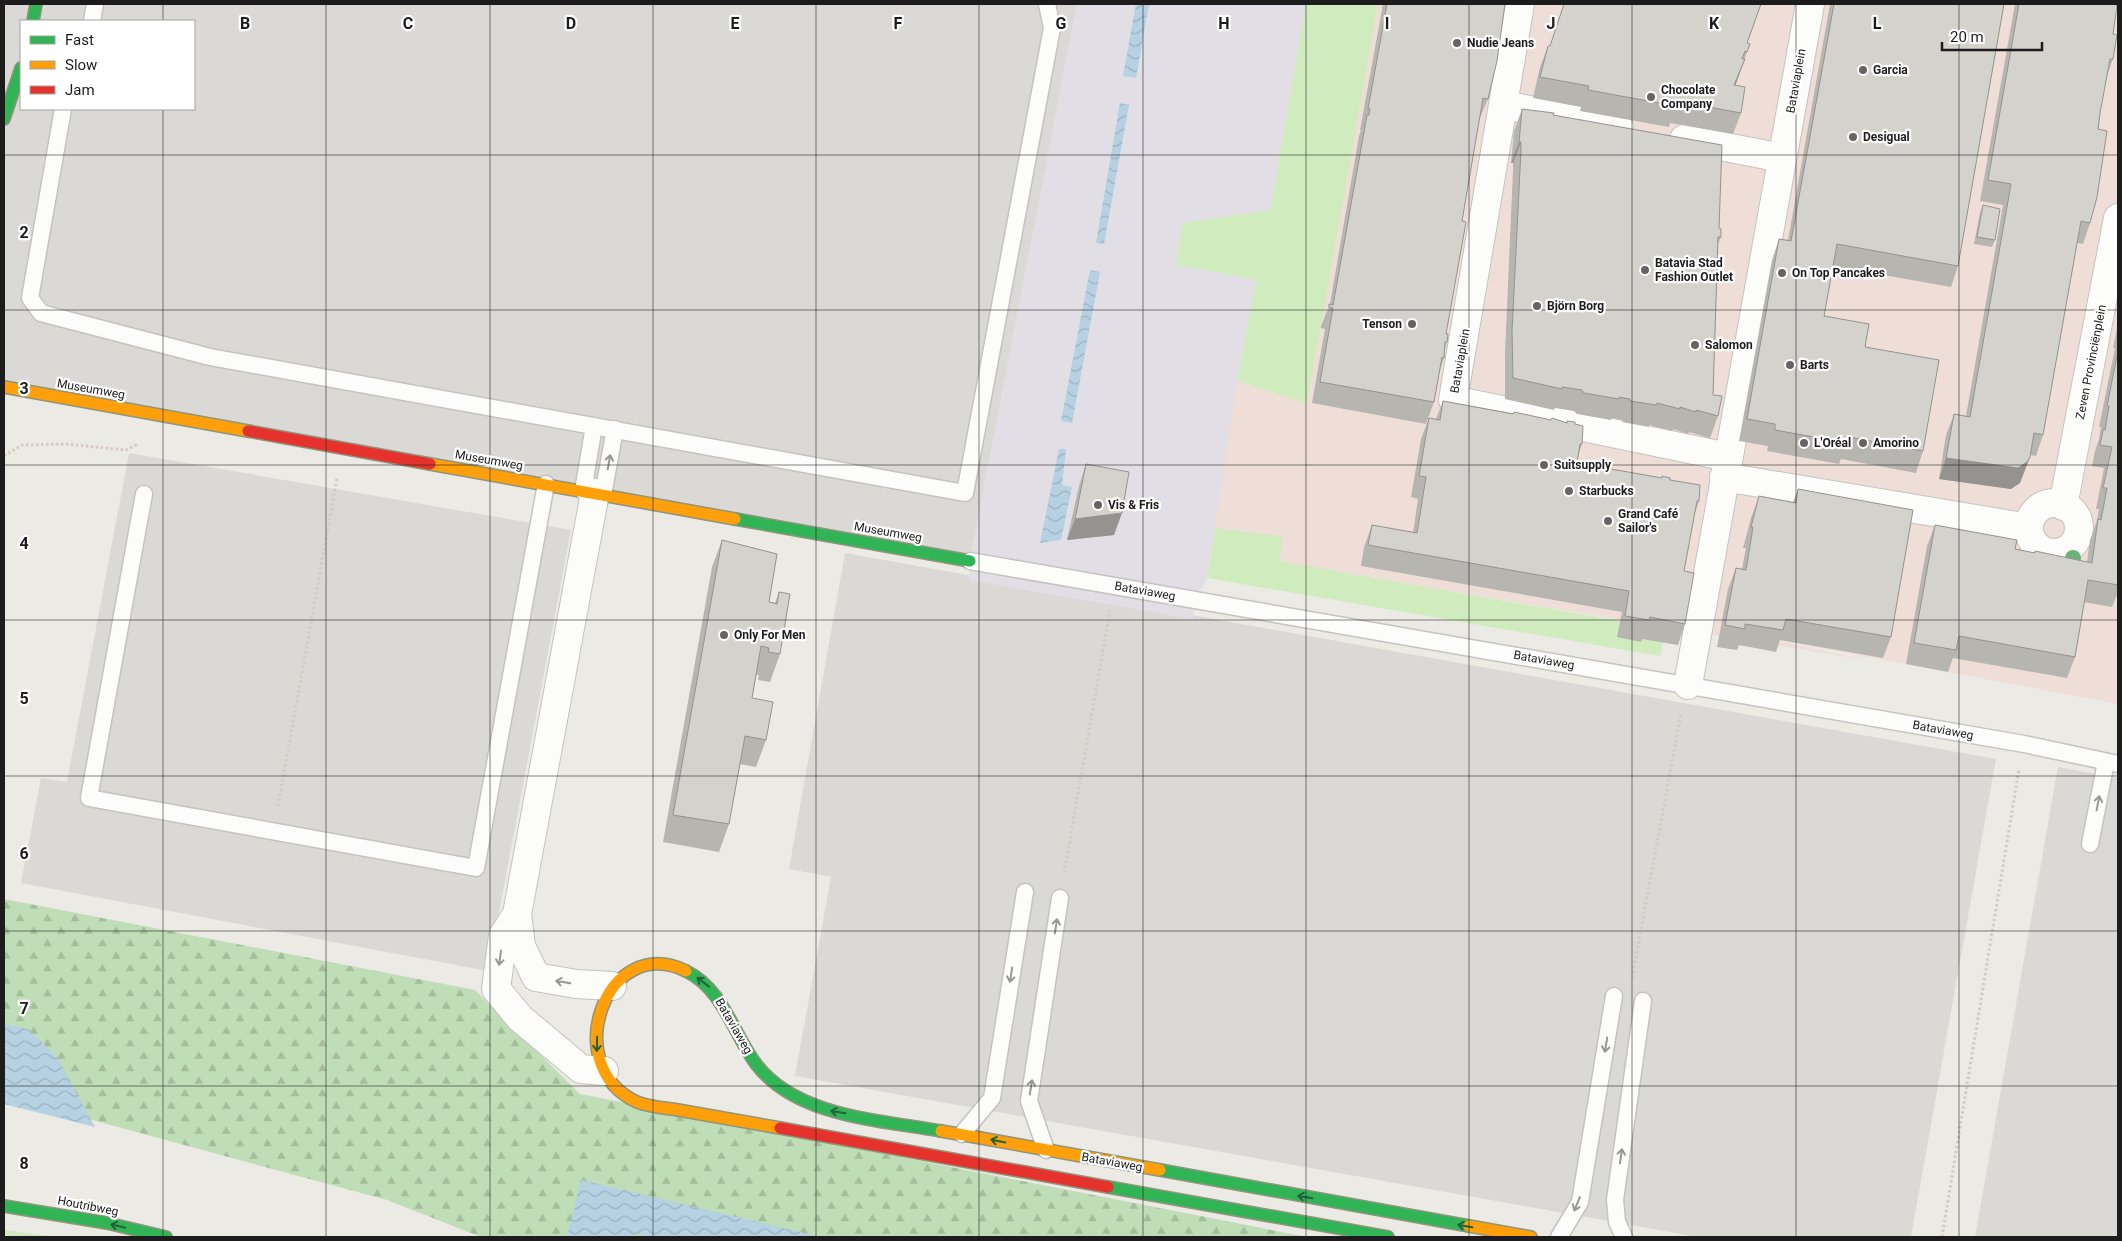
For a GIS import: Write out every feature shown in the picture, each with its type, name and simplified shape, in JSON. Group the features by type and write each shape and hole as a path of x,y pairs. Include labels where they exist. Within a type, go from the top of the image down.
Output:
{"street":[{"path":"33,20 36,4"},
{"name":"Bataviaplein","path":"1520,4 1453,400 1726,467"},
{"name":"Bataviaplein","path":"1688,685 1810,4"},
{"path":"4,76 20,73 4,119"},
{"path":"1503,105 1782,158"},
{"name":"Zeven Provinciënplein","path":"2063,506 2118,218"},
{"name":"Museumweg","path":"4,387 970,561"},
{"path":"1726,467 2029,528"},
{"path":"594,493 518,914 521,946 536,977 576,984 612,986"},
{"path":"2055,504 2063,506 2074,514 2078,527 2075,540 2066,550 2056,553 2041,550 2031,538 2029,528 2031,518 2042,506 2055,504"},
{"path":"518,914 503,936 496,989 520,1018 581,1068 604,1071"},
{"name":"Bataviaweg","path":"1388,1237 639,1103 611,1083 597,1055 600,1006 612,986 623,976 645,966 663,965 682,968 705,981 722,1002 736,1034 757,1065 784,1092 820,1109 1531,1237"},
{"name":"Houtribweg","path":"4,1206 108,1223 166,1237"}],"lane":[{"path":"92,20 95,4"},
{"path":"63,110 30,298 41,313 210,357 965,493 1052,28 1047,4"},
{"path":"594,426 594,493"},
{"path":"594,493 615,429"},
{"path":"144,494 89,798 476,868 546,484"},
{"name":"Bataviaweg","path":"970,561 2024,744 2112,763"},
{"path":"2090,844 2112,763"},
{"path":"962,1134 992,1098 1025,892"},
{"path":"1046,1150 1029,1101 1060,898"},
{"path":"1559,1237 1580,1202 1614,996"},
{"path":"1624,1237 1617,1222 1615,1200 1643,1001"}],"path":[{"path":"4,456 22,445 66,444 126,450 143,442"},
{"path":"273,831 343,448"},
{"path":"1060,898 1115,586"},
{"path":"1632,980 1669,769 1688,685"},
{"path":"1942,1237 2024,744"}],"shaded area":[{"path":"4,4 1077,4 970,561 4,387"},
{"path":"1077,4 1306,4 1270,210 1182,223 1176,265 1256,280 1237,381 1207,578 1196,600 1192,619 969,580 970,561"},
{"name":"Batavia Stad Fashion Outlet","path":"1220,4 2118,4 2118,704 1751,635 1871,661 1124,537"},
{"path":"129,453 571,530 488,971 21,883 41,778 67,782"},
{"path":"845,553 1996,759 1911,1237 1698,1237 795,1076 831,877 789,869"},
{"path":"2058,767 2118,778 2118,1237 1975,1237"}],"green space":[{"path":"1306,4 1378,4 1307,404 1237,381 1256,280 1176,265 1182,223 1270,210"},
{"path":"1215,528 1283,536 1279,561 1666,629 1660,656 1207,578"},
{"path":"4,899 475,990 580,1094 1307,1237 481,1237 387,1200 4,1096"},
{"path":"4,1230 58,1237 4,1237"}],"water":[{"path":"1136,4 1149,4 1136,78 1123,76"},
{"path":"1120,103 1129,105 1104,244 1096,243"},
{"path":"1090,270 1100,272 1072,423 1061,421"},
{"path":"1059,449 1066,449 1062,485 1072,487 1061,540 1040,543"},
{"path":"4,1024 28,1029 57,1057 95,1127 4,1104"},
{"path":"581,1180 821,1237 651,1237 638,1234 625,1237 567,1237"}],"building":[{"path":"1387,4 1505,4 1497,61 1488,99 1483,98 1462,221 1466,222 1446,334 1448,334 1447,342 1445,342 1444,358 1442,357 1434,402 1320,382 1333,308 1329,307 1329,304 1333,305 1367,115 1369,115 1370,109 1368,109"},
{"path":"1564,4 1761,4 1747,43 1750,44 1742,59 1745,59 1734,85 1745,87 1741,113 1677,101 1676,106 1588,90 1589,86 1540,77 1548,46 1550,46"},
{"path":"1834,4 2004,4 1958,266 1837,244 1824,316 1869,324 1865,347 1939,360 1923,451 1849,437 1847,443 1775,430 1775,424 1747,419 1779,239 1791,241"},
{"path":"2019,4 2115,4 2117,6 2113,34 2117,35 2113,59 2110,59 2098,129 2107,131 2097,197 2090,223 2081,221 2043,435 2034,433 2030,457 2027,462 2018,468 1946,458 1954,414 1970,417 2011,184 1988,180"},
{"path":"1522,109 1554,113 1553,115 1722,145 1719,228 1721,229 1721,237 1718,237 1713,395 1722,396 1718,416 1680,407 1680,409 1657,403 1656,405 1630,401 1630,399 1584,393 1582,390 1562,387 1562,389 1513,378 1512,332 1521,149 1521,142 1519,142"},
{"path":"1983,205 2000,209 1995,240 1977,237"},
{"path":"2118,351 2118,585 2088,580 2075,657 1959,636 1956,650 1914,643 1935,525 2017,540 2015,549 2035,553 2035,551 2092,563 2098,519 2101,520 2107,488 2103,488 2112,447 2100,445 2103,430 2105,430 2109,406 2107,406"},
{"path":"1443,401 1551,420 1552,418 1567,423 1567,421 1575,422 1575,424 1583,426 1582,444 1580,444 1577,463 1662,478 1662,476 1670,478 1670,480 1700,485 1699,501 1697,501 1684,571 1694,573 1685,624 1650,617 1649,620 1625,616 1629,591 1368,545 1372,525 1417,533 1426,477 1419,476 1429,418 1440,420"},
{"path":"1086,464 1129,472 1122,513 1075,519"},
{"path":"1798,489 1913,510 1891,637 1786,619 1783,630 1745,624 1745,629 1725,625 1736,568 1746,570 1753,527 1751,527 1759,496 1796,503"},
{"path":"722,540 777,554 769,602 777,604 779,592 790,594 780,654 768,652 769,648 761,646 752,698 773,702 766,740 745,736 729,824 673,815"}],"traffic: fast":[{"path":"33,20 36,4"},
{"path":"4,119 20,71"},
{"path":"735,519 970,561"},
{"path":"686,971 699,979 718,1000 756,1064 773,1082 793,1095 816,1106 841,1113 941,1131"},
{"path":"1160,1170 1469,1226"},
{"path":"1108,1187 1388,1237"},
{"path":"4,1206 107,1223 166,1237"}],"traffic: slow":[{"path":"4,387 248,431"},
{"path":"430,464 735,519"},
{"path":"686,971 658,964 633,970 615,986 602,1008 597,1034 600,1061 613,1084 637,1102 647,1105 780,1128"},
{"path":"941,1131 1160,1170"},
{"path":"1469,1226 1531,1237"}],"traffic: jam":[{"path":"248,431 430,464"},
{"path":"780,1128 1108,1187"}],"place":[{"name":"Nudie Jeans","path":"1457,43"},
{"name":"Garcia","path":"1863,70"},
{"name":"Chocolate Company","path":"1651,97"},
{"name":"Desigual","path":"1853,137"},
{"name":"Batavia Stad Fashion Outlet","path":"1645,270"},
{"name":"On Top Pancakes","path":"1782,273"},
{"name":"Björn Borg","path":"1537,306"},
{"name":"Tenson","path":"1412,324"},
{"name":"Salomon","path":"1695,345"},
{"name":"Barts","path":"1790,365"},
{"name":"L'Oréal","path":"1804,443"},
{"name":"Amorino","path":"1863,443"},
{"name":"Suitsupply","path":"1544,465"},
{"name":"Starbucks","path":"1569,491"},
{"name":"Vis & Fris","path":"1098,505"},
{"name":"Grand Café Sailor's","path":"1608,521"},
{"name":"Only For Men","path":"724,635"}]}
